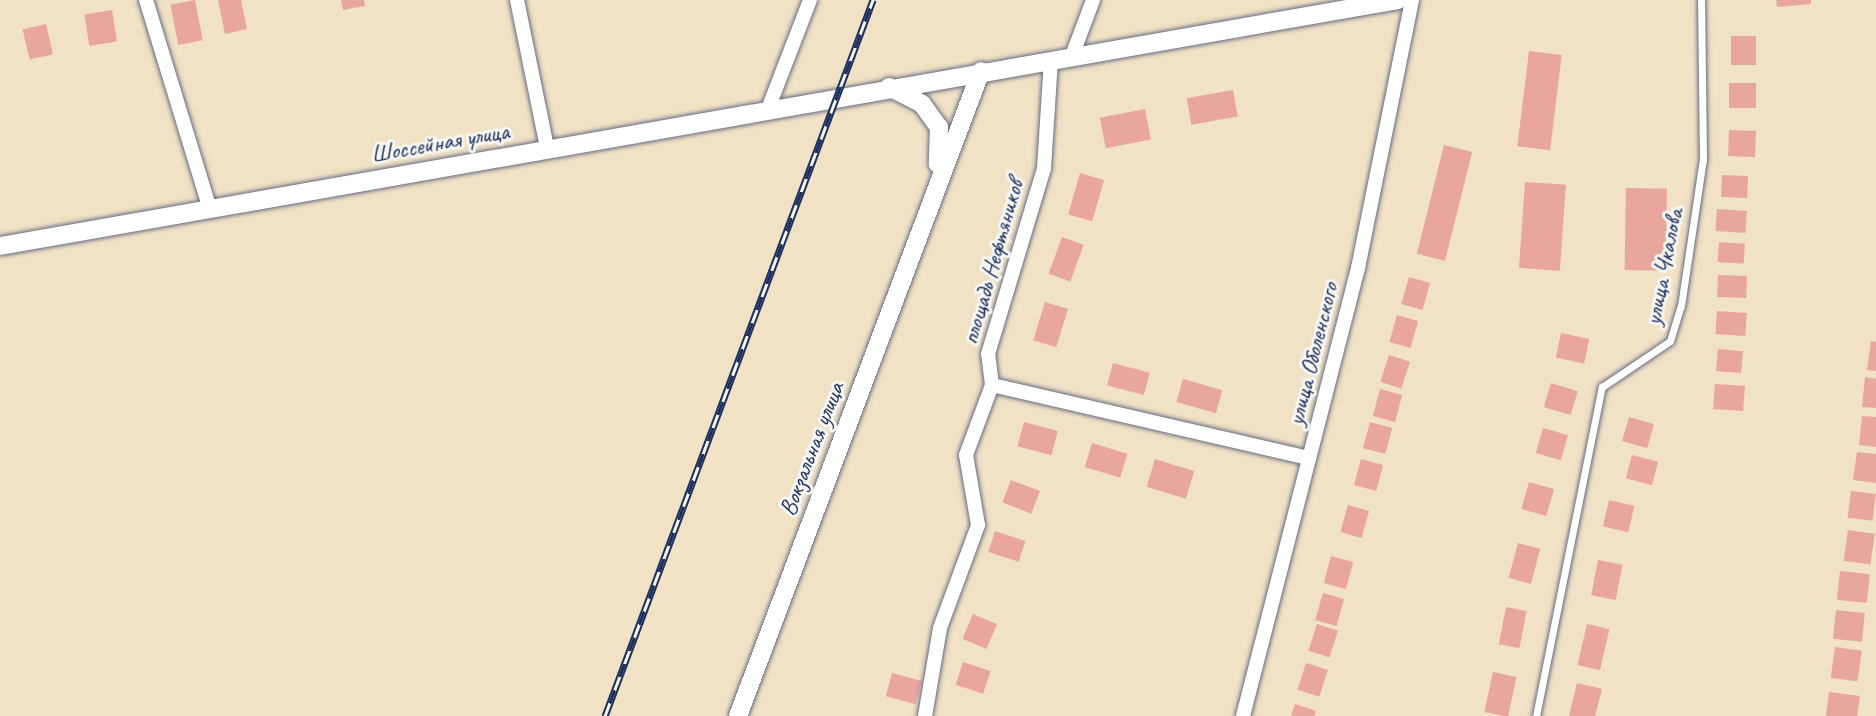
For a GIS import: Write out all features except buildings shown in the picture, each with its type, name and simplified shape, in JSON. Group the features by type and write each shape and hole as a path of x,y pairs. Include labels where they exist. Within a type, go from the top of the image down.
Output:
{"main road":[{"name":"Шоссейная улица","path":"0,246 889,87 1398,0"},
{"path":"931,199 981,71"},
{"path":"889,87 922,104 939,127 941,149 931,199"},
{"name":"Вокзальная улица","path":"738,716 931,199"}],"street":[{"path":"146,0 210,209"},
{"path":"516,0 547,148"},
{"path":"768,109 810,0"},
{"path":"1072,56 1093,0"},
{"name":"улица Оболенского","path":"1243,716 1360,258 1412,0"},
{"name":"площадь Нефтяников","path":"925,716 940,628 978,525 966,455 992,386 988,354 1044,168 1051,60"},
{"path":"992,386 1309,458"}],"lane":[{"name":"улица Чкалова","path":"1536,716 1602,387 1670,340 1682,306 1703,159 1701,0"}],"railway":[{"path":"605,716 873,0"}]}
